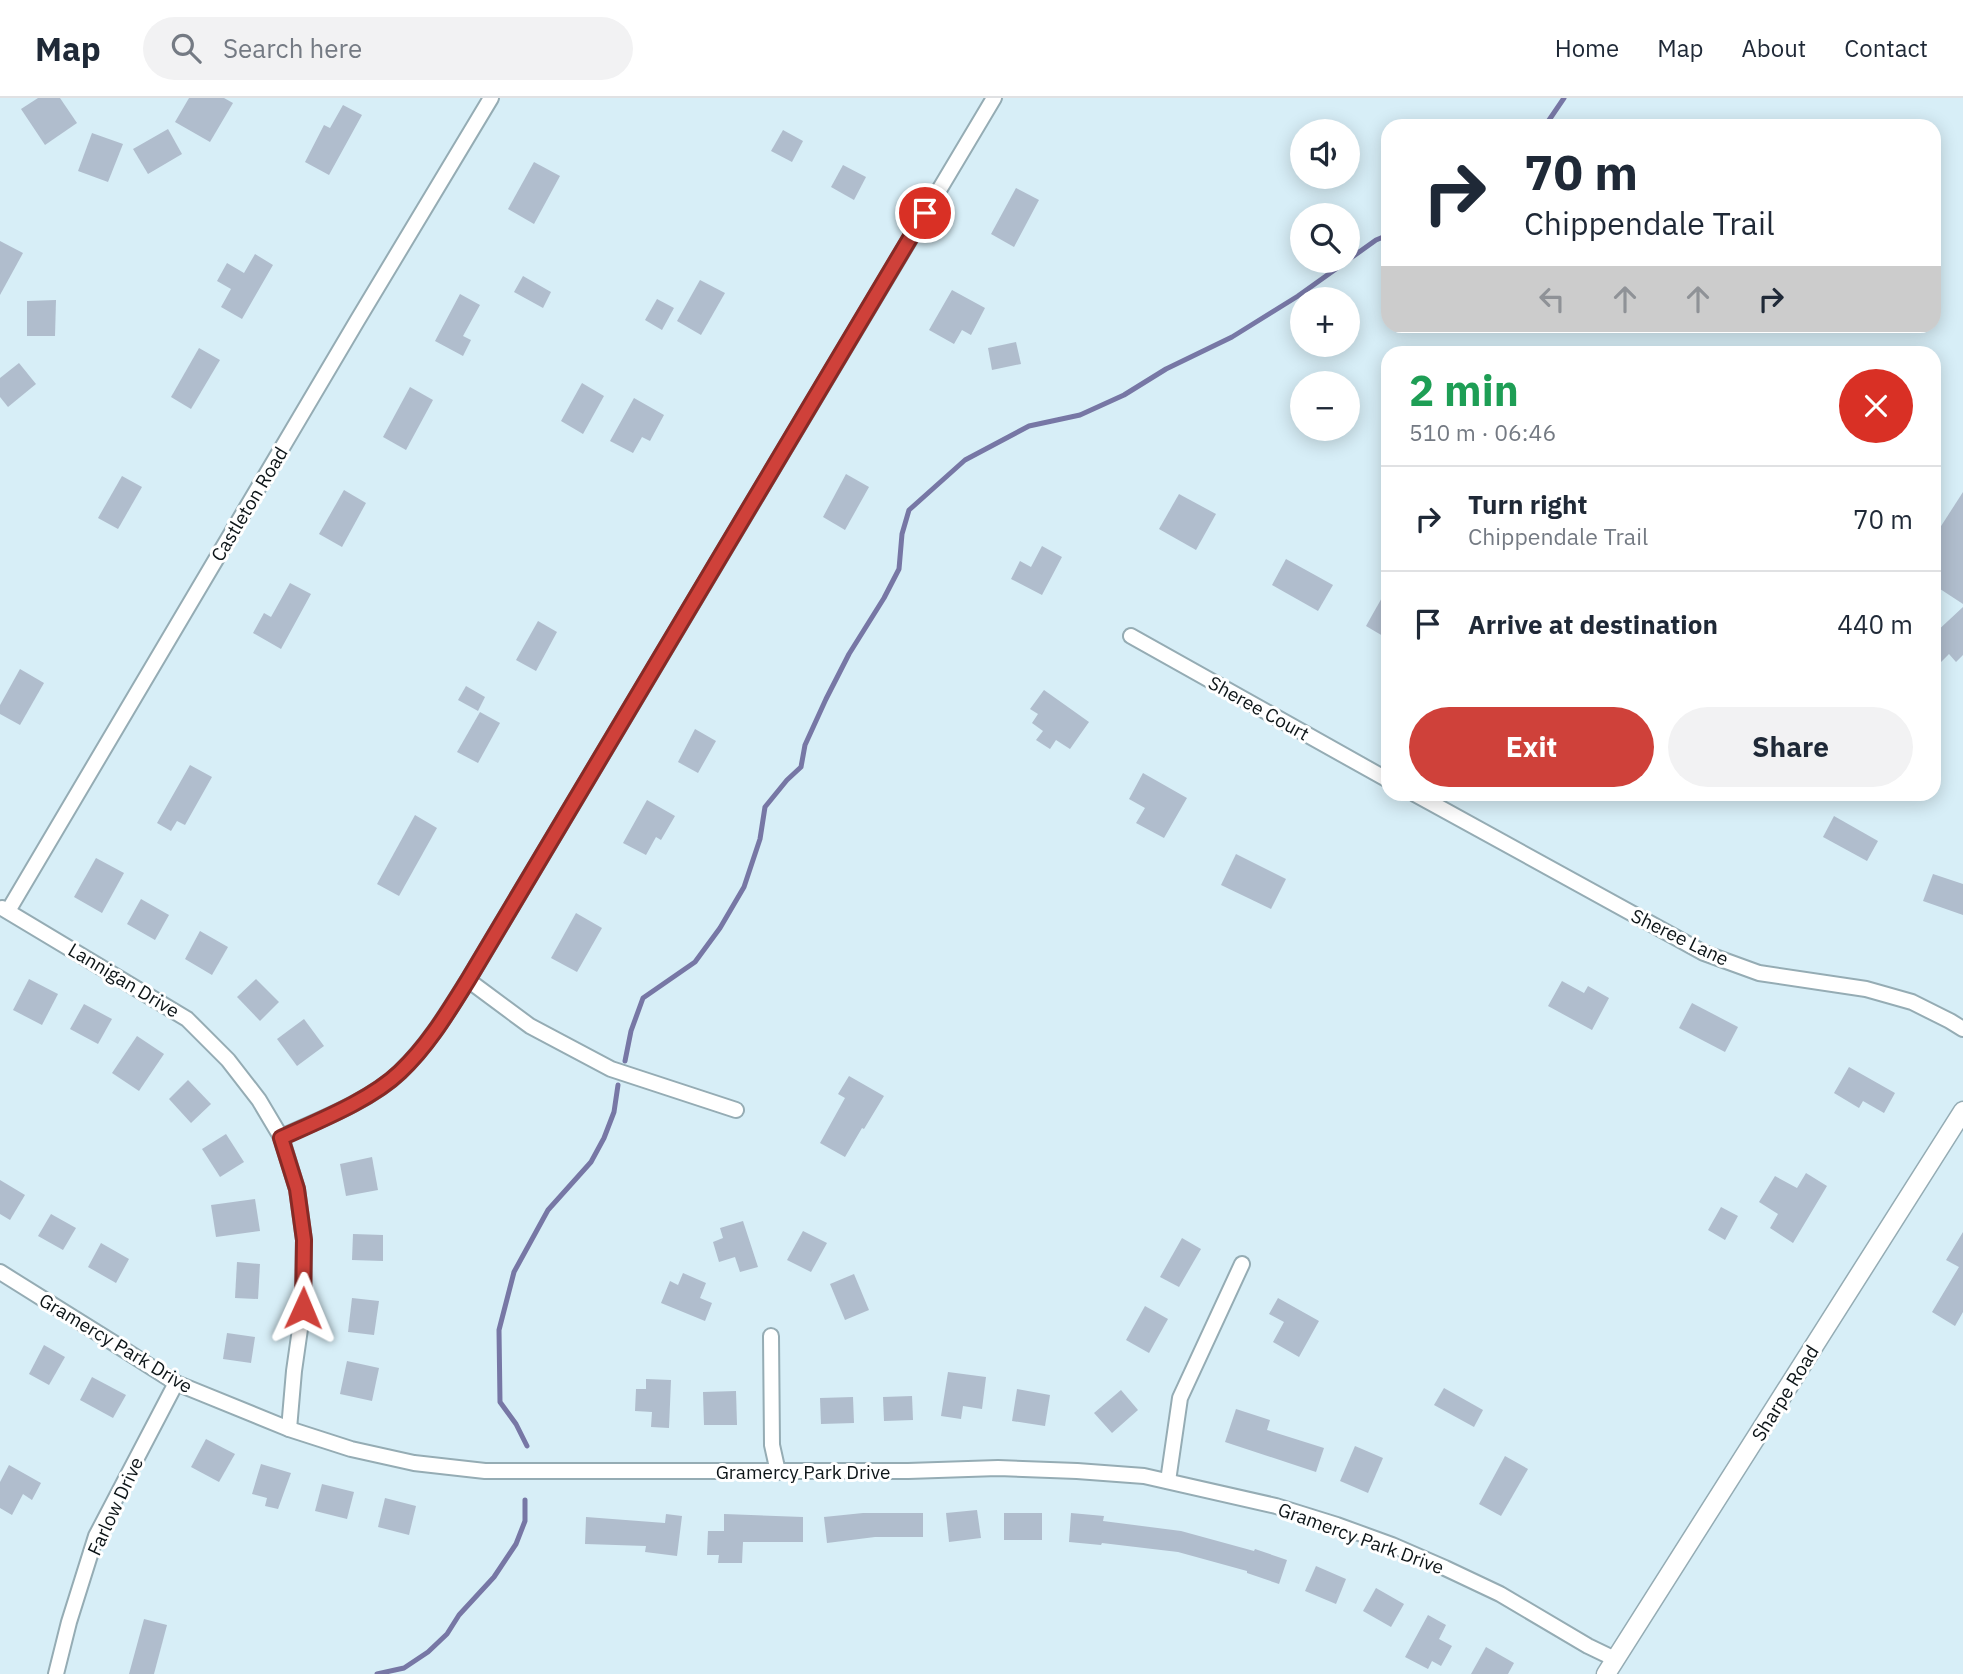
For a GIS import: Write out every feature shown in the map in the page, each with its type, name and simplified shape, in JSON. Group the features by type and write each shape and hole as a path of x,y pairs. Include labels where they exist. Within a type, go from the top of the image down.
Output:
{"street":[{"name":"Castleton Road","path":"4,909 491,98"},
{"path":"281,1138 372,1093 400,1073 438,1028 994,98"},
{"name":"Sheree Court","path":"1131,636 1381,776"},
{"name":"Sheree Lane","path":"1428,801 1704,953 1759,973 1866,989 1912,1002 1963,1029"},
{"name":"Lannigan Drive","path":"4,909 187,1018 228,1060 259,1100 281,1138 297,1189 304,1240 303,1308 289,1429"},
{"path":"468,980 530,1026 611,1069 736,1110"},
{"name":"Sharpe Road","path":"1611,1667 1963,1111"},
{"path":"1168,1482 1180,1398 1242,1264"},
{"name":"Gramercy Park Drive","path":"0,1272 176,1383 318,1440 363,1452 414,1463 485,1471 778,1472 998,1468 1144,1476 1276,1506 1392,1545 1500,1594 1611,1667"},
{"path":"771,1336 772,1445 778,1472"},
{"name":"Farlow Drive","path":"56,1674 96,1536 176,1383"}],"building":[{"path":"38,98 60,98 77,123 45,145 21,109"},
{"path":"189,98 224,98 233,103 210,142 175,122"},
{"path":"343,105 362,115 329,175 305,162 324,125 330,128"},
{"path":"168,129 182,154 148,174 133,149"},
{"path":"783,130 803,141 792,162 771,151"},
{"path":"92,133 123,144 108,182 78,171"},
{"path":"534,162 560,176 534,224 508,209"},
{"path":"843,165 866,177 854,200 831,187"},
{"path":"1016,188 1039,200 1014,247 991,234"},
{"path":"0,241 23,253 0,295"},
{"path":"255,254 273,265 242,319 221,307 231,289 217,281 227,263 244,273"},
{"path":"523,276 551,292 543,308 514,292"},
{"path":"700,280 725,293 701,335 677,321"},
{"path":"952,290 985,308 971,335 962,330 954,344 929,330"},
{"path":"460,294 480,305 463,336 471,340 463,356 435,341"},
{"path":"657,299 674,308 662,330 645,320"},
{"path":"56,300 55,336 27,336 27,301"},
{"path":"1016,342 1021,364 992,370 988,348"},
{"path":"199,348 220,360 191,409 171,397"},
{"path":"19,363 36,384 8,407 0,397 0,378"},
{"path":"582,383 604,396 583,434 561,421"},
{"path":"410,387 433,400 406,450 383,437"},
{"path":"634,398 664,415 650,441 642,437 633,453 610,441"},
{"path":"846,474 869,487 845,530 823,517"},
{"path":"122,476 142,487 118,529 98,518"},
{"path":"344,490 366,503 342,547 319,534"},
{"path":"1963,492 1963,604 1941,590 1941,526"},
{"path":"1179,494 1216,514 1196,550 1159,529"},
{"path":"1042,546 1062,557 1042,595 1011,579 1020,561 1031,567"},
{"path":"1286,559 1333,585 1318,611 1272,585"},
{"path":"290,583 311,594 281,649 253,633 264,613 271,617"},
{"path":"1381,599 1381,635 1366,626"},
{"path":"1963,607 1963,655 1956,662 1949,654 1941,662 1941,627"},
{"path":"538,621 557,632 536,671 516,660"},
{"path":"20,669 44,683 20,725 0,714 0,705"},
{"path":"466,686 485,697 478,711 458,700"},
{"path":"1044,690 1089,722 1070,749 1056,740 1050,749 1036,740 1043,731 1032,723 1038,714 1030,709"},
{"path":"480,712 500,723 478,763 457,752"},
{"path":"695,729 716,741 698,773 678,762"},
{"path":"190,765 212,777 185,825 177,821 171,831 157,823"},
{"path":"1143,773 1187,798 1164,838 1136,823 1145,808 1129,799"},
{"path":"647,800 675,816 661,840 656,837 646,855 623,843"},
{"path":"415,815 437,828 399,896 377,884"},
{"path":"1834,816 1878,841 1867,861 1823,837"},
{"path":"1236,854 1286,879 1271,909 1221,885"},
{"path":"96,858 124,873 102,913 74,897"},
{"path":"1933,874 1963,884 1963,915 1923,901"},
{"path":"141,899 169,915 155,940 127,924"},
{"path":"576,913 602,928 577,972 551,958"},
{"path":"200,931 228,947 212,975 185,959"},
{"path":"29,979 58,994 42,1025 13,1010"},
{"path":"256,979 279,1002 260,1021 237,997"},
{"path":"1562,981 1584,993 1588,986 1609,998 1592,1030 1548,1006"},
{"path":"1692,1003 1738,1027 1725,1052 1679,1028"},
{"path":"84,1004 112,1019 98,1044 70,1029"},
{"path":"304,1019 324,1046 297,1066 277,1039"},
{"path":"137,1036 164,1054 139,1091 112,1073"},
{"path":"1849,1067 1895,1093 1884,1113 1863,1101 1859,1108 1834,1093"},
{"path":"849,1076 884,1096 845,1157 820,1143 845,1098 838,1094"},
{"path":"188,1080 211,1104 191,1123 169,1099"},
{"path":"226,1134 244,1162 220,1177 202,1149"},
{"path":"372,1157 378,1190 346,1196 340,1164"},
{"path":"1806,1173 1827,1186 1793,1243 1770,1228 1778,1214 1759,1202 1775,1176 1797,1188"},
{"path":"0,1180 25,1195 10,1220 0,1214"},
{"path":"255,1199 260,1231 216,1237 211,1205"},
{"path":"1721,1207 1738,1216 1725,1240 1708,1230"},
{"path":"51,1214 76,1228 63,1250 38,1236"},
{"path":"743,1221 758,1267 740,1272 735,1257 719,1262 713,1242 723,1238 720,1228"},
{"path":"803,1231 827,1243 811,1272 787,1260"},
{"path":"1963,1232 1963,1312 1955,1326 1932,1312 1959,1267 1946,1260"},
{"path":"353,1234 383,1235 383,1261 352,1260"},
{"path":"1182,1238 1201,1249 1179,1287 1160,1277"},
{"path":"101,1243 129,1259 116,1283 88,1267"},
{"path":"237,1262 260,1264 258,1299 235,1298"},
{"path":"683,1273 706,1283 700,1298 712,1303 705,1321 661,1303 670,1281 678,1285"},
{"path":"854,1274 869,1310 845,1320 830,1284"},
{"path":"352,1298 379,1301 374,1335 348,1332"},
{"path":"1278,1298 1319,1321 1299,1357 1273,1342 1284,1322 1269,1314"},
{"path":"1145,1306 1168,1319 1149,1353 1126,1340"},
{"path":"227,1333 255,1337 251,1363 223,1359"},
{"path":"44,1345 65,1357 49,1385 29,1374"},
{"path":"347,1361 379,1368 372,1401 340,1394"},
{"path":"948,1372 986,1377 982,1409 963,1406 961,1419 941,1416"},
{"path":"92,1377 126,1395 113,1418 80,1400"},
{"path":"646,1379 671,1380 669,1428 651,1427 652,1412 635,1411 636,1389 646,1389"},
{"path":"1444,1388 1483,1410 1474,1427 1434,1405"},
{"path":"1017,1389 1050,1395 1045,1426 1012,1421"},
{"path":"1121,1390 1138,1410 1112,1433 1094,1413"},
{"path":"736,1391 737,1425 704,1425 703,1392"},
{"path":"912,1396 913,1420 884,1421 883,1397"},
{"path":"853,1397 854,1423 821,1424 820,1398"},
{"path":"1236,1409 1270,1420 1267,1430 1324,1448 1316,1472 1225,1442"},
{"path":"206,1439 235,1454 219,1482 191,1467"},
{"path":"1355,1446 1383,1458 1368,1493 1340,1481"},
{"path":"1505,1456 1528,1469 1501,1516 1479,1504"},
{"path":"261,1464 291,1473 278,1509 265,1506 267,1498 252,1494"},
{"path":"9,1465 41,1483 32,1500 23,1494 12,1515 0,1508 0,1482"},
{"path":"322,1484 354,1492 347,1519 315,1511"},
{"path":"385,1498 416,1506 409,1535 378,1527"},
{"path":"977,1510 981,1538 949,1542 946,1513"},
{"path":"863,1513 923,1513 923,1537 875,1537 827,1543 824,1517"},
{"path":"1004,1513 1042,1513 1042,1540 1004,1540"},
{"path":"1071,1513 1104,1516 1103,1521 1181,1531 1254,1551 1255,1549 1287,1560 1279,1584 1247,1571 1178,1552 1069,1542"},
{"path":"666,1514 682,1516 677,1556 645,1552 646,1546 585,1544 586,1517 665,1523"},
{"path":"724,1514 803,1517 803,1542 743,1542 742,1563 718,1563 719,1555 707,1555 708,1531 724,1531"},
{"path":"1316,1566 1346,1579 1336,1604 1305,1591"},
{"path":"1376,1588 1404,1604 1391,1627 1363,1611"},
{"path":"1428,1615 1446,1625 1439,1639 1452,1646 1441,1666 1432,1661 1428,1669 1405,1657"},
{"path":"144,1619 167,1625 154,1674 129,1674"},
{"path":"1486,1647 1514,1663 1508,1674 1471,1674"}],"waterway":[{"path":"1550,119 1564,98"},
{"path":"1360,251 1381,238"},
{"path":"625,1061 631,1031 643,998 695,962 720,928 744,887 760,839 765,807 801,767 805,745 826,699 899,569 902,534 909,510 965,460 1029,426 1080,415 1124,395 1166,369 1232,337 1330,273"},
{"path":"527,1446 516,1424 500,1402 499,1330 514,1272 548,1210 591,1162 614,1112 618,1085"},
{"path":"377,1674 404,1668 428,1652 447,1634 459,1615 494,1577 516,1544 525,1521 525,1500"}],"route":[{"path":"303,1308 304,1240 297,1189 281,1138 372,1093 400,1073 438,1028 925,213"}]}
